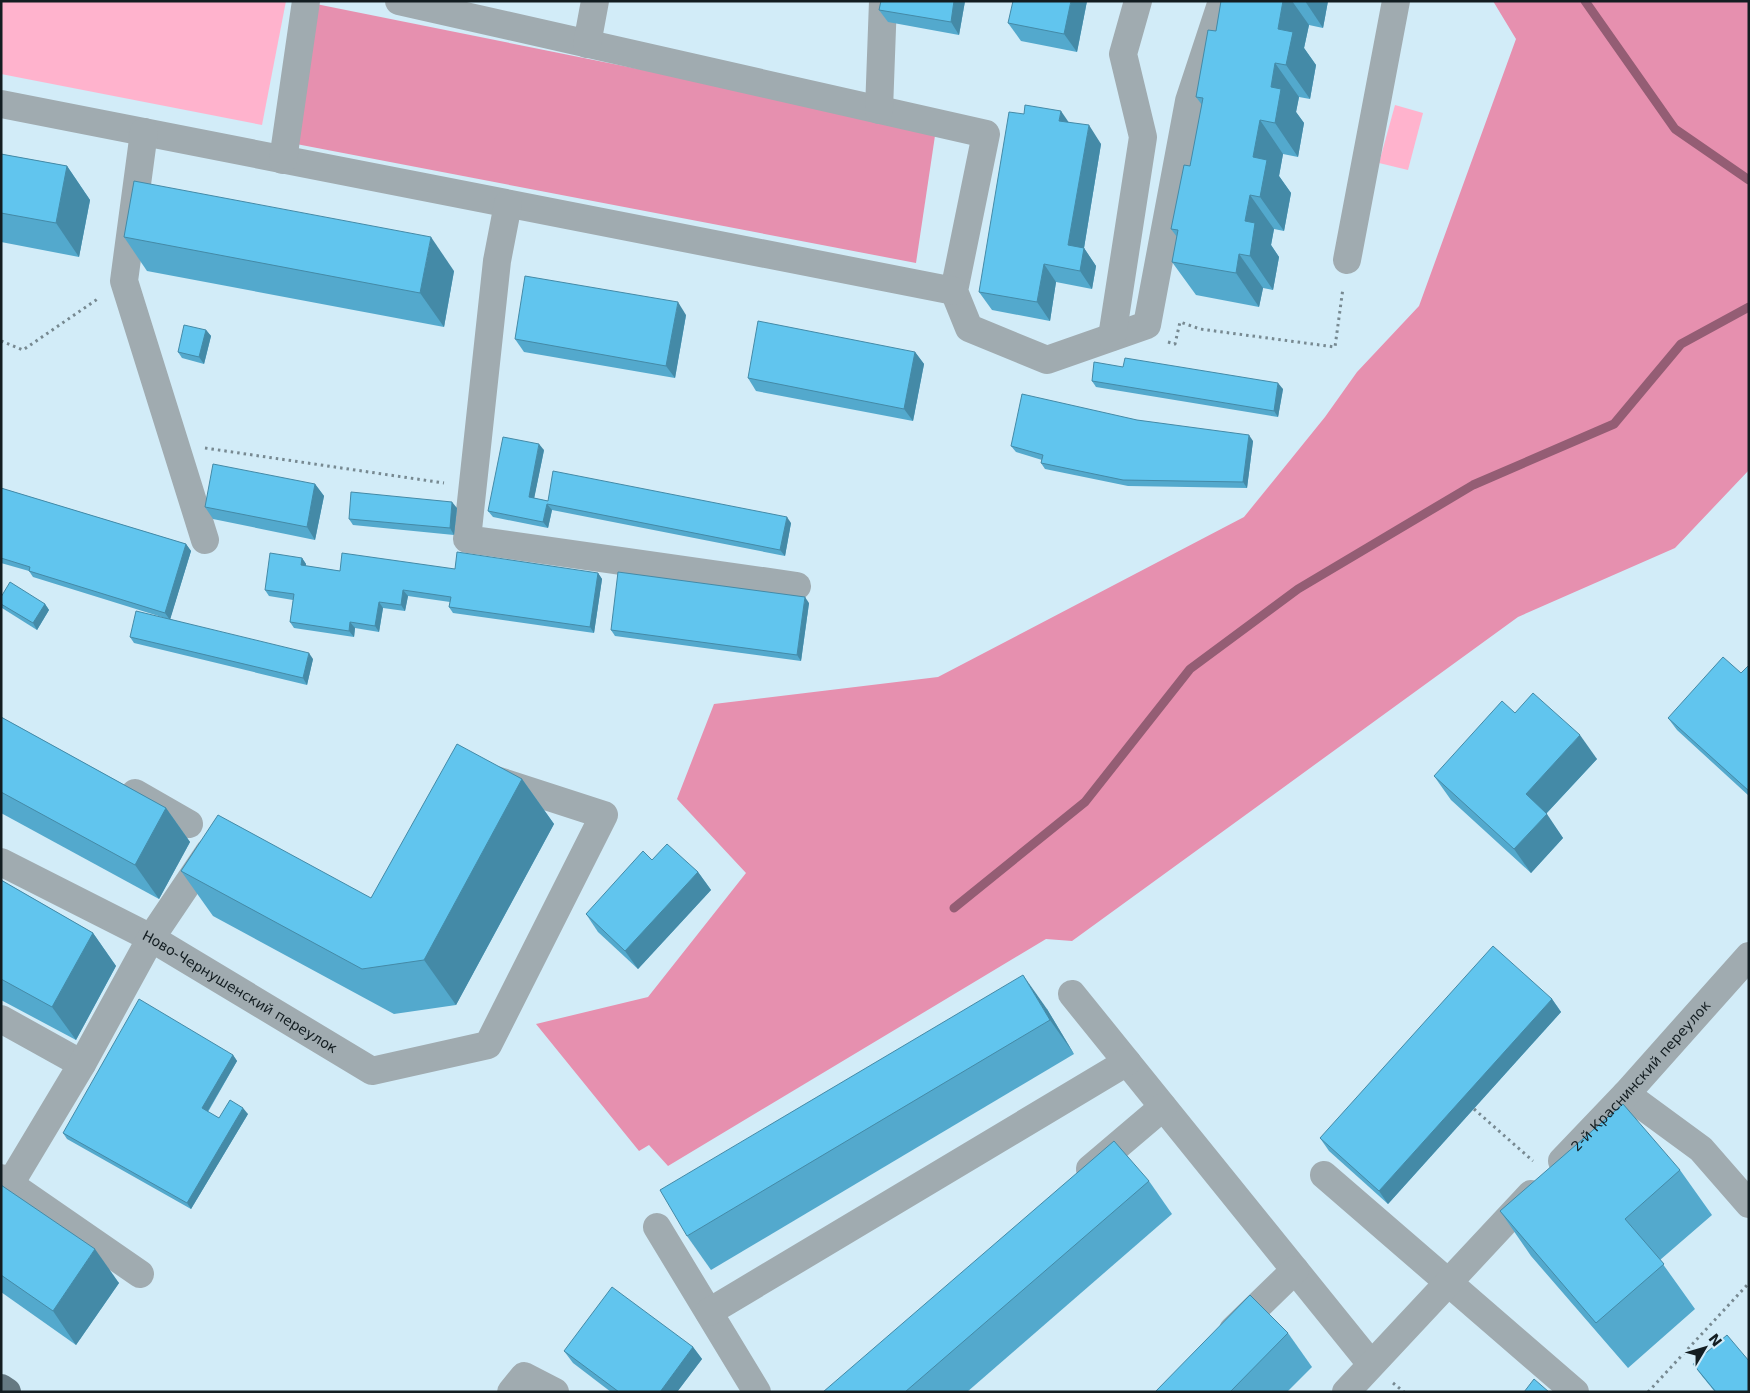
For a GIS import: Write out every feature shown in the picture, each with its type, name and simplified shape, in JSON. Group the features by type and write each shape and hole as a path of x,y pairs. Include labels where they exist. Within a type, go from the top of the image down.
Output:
{"main road":[{"path":"1,1388 7,1392"}],"street":[{"path":"283,160 306,1"},
{"path":"399,1 986,134 954,291 969,328 1047,360 1147,325 1189,100 1222,1"},
{"path":"587,44 595,1"},
{"path":"879,110 883,1"},
{"path":"1112,337 1143,137 1123,54 1138,1"},
{"path":"1347,260 1396,1"},
{"path":"1,104 954,291"},
{"path":"144,132 124,281 205,540"},
{"path":"508,204 497,261 467,539 797,586"},
{"name":"Ново-Чернушенский переулок","path":"1,862 151,938 372,1071 488,1045 604,815 474,773 469,782"},
{"path":"112,780 189,824"},
{"path":"140,1274 6,1181 82,1064 151,938 221,835 228,838"},
{"name":"2-й Краснинский переулок","path":"1346,1392 1626,1094 1749,956"},
{"path":"1072,994 1371,1364"},
{"path":"1,1019 82,1064"},
{"path":"709,1312 1127,1062"},
{"path":"1626,1094 1701,1149 1749,1204"},
{"path":"1073,1184 1163,1107"},
{"path":"1324,1175 1575,1392"},
{"path":"657,1227 757,1392"},
{"path":"1218,1344 1295,1270"},
{"path":"511,1392 524,1376 555,1392"}],"path":[{"path":"1200,329 1335,347 1347,260"},
{"path":"1,341 23,350 124,281"},
{"path":"175,443 472,487"},
{"path":"1474,1108 1550,1175"},
{"path":"1648,1392 1749,1283"}],"shaded area":[{"path":"1,1 286,1 262,125 1,74"},
{"path":"1493,1 1749,1 1749,470 1675,548 1518,617 1072,941 1046,939 668,1166 649,1145 639,1151 536,1024 648,997 746,873 677,799 714,704 938,677 1244,517 1325,417 1357,372 1419,306 1516,39"},
{"path":"316,4 936,129 916,263 291,143"},
{"path":"1395,105 1423,113 1408,170 1379,163"}],"building":[{"path":"881,1 954,1 951,22 879,10"},
{"path":"1013,1 1071,1 1064,34 1008,23"},
{"path":"1221,1 1283,1 1278,29 1293,32 1286,65 1275,63 1271,87 1281,89 1275,123 1260,120 1253,157 1267,160 1260,197 1250,195 1245,221 1255,223 1250,256 1239,254 1236,273 1172,262 1178,230 1171,229 1184,165 1190,166 1203,98 1196,97 1208,30 1216,31"},
{"path":"1025,105 1061,111 1059,121 1089,125 1068,245 1084,248 1080,271 1044,264 1037,302 979,292 1009,112 1024,114"},
{"path":"1,154 67,166 56,223 1,213"},
{"path":"134,181 431,237 420,293 124,237"},
{"path":"525,276 678,302 666,366 515,339"},
{"path":"758,321 915,352 904,409 748,378"},
{"path":"184,325 206,330 199,357 178,352"},
{"path":"1125,358 1278,383 1274,411 1092,381 1094,362 1123,367"},
{"path":"1022,394 1137,420 1249,435 1243,482 1123,480 1041,463 1043,455 1011,446"},
{"path":"503,437 539,444 529,497 548,501 553,471 787,517 780,550 547,504 543,522 488,511"},
{"path":"213,464 315,484 307,527 205,507"},
{"path":"1,488 186,544 165,613 29,571 30,567 1,558"},
{"path":"351,492 452,502 450,528 349,519"},
{"path":"457,552 598,573 590,627 449,607 451,597 403,590 401,605 379,602 375,626 350,622 349,631 290,622 294,594 265,590 270,553 302,558 301,565 340,571 342,553 455,569"},
{"path":"618,572 805,597 797,655 611,630"},
{"path":"10,582 45,604 33,623 1,604 1,597"},
{"path":"136,611 309,653 303,678 130,637"},
{"path":"1723,657 1741,673 1749,665 1749,791 1668,718"},
{"path":"1533,693 1580,735 1526,794 1547,814 1514,849 1434,776 1502,701 1515,713"},
{"path":"1,717 166,808 135,865 1,792"},
{"path":"457,744 522,779 424,960 362,969 181,871 218,815 371,898"},
{"path":"667,844 698,872 625,951 586,914 643,851 652,860"},
{"path":"1,880 93,933 52,1007 1,979"},
{"path":"1493,946 1552,999 1379,1191 1320,1138"},
{"path":"1023,975 1050,1020 687,1236 660,1190"},
{"path":"139,999 233,1055 202,1108 219,1118 230,1100 243,1108 187,1203 63,1133"},
{"path":"1623,1104 1680,1170 1625,1219 1664,1264 1596,1323 1500,1211"},
{"path":"1114,1141 1149,1181 905,1392 823,1392"},
{"path":"1,1185 95,1249 53,1311 1,1275"},
{"path":"612,1287 693,1347 660,1392 619,1392 564,1351"},
{"path":"1250,1295 1288,1333 1230,1392 1155,1392"},
{"path":"1727,1335 1749,1361 1749,1392 1716,1392 1693,1364"},
{"path":"1534,1379 1549,1392 1524,1392"}],"waterway":[{"path":"1585,1 1675,129 1749,180"},
{"path":"954,908 1085,802 1190,669 1298,589 1473,485 1614,424 1681,344 1749,307"}]}
